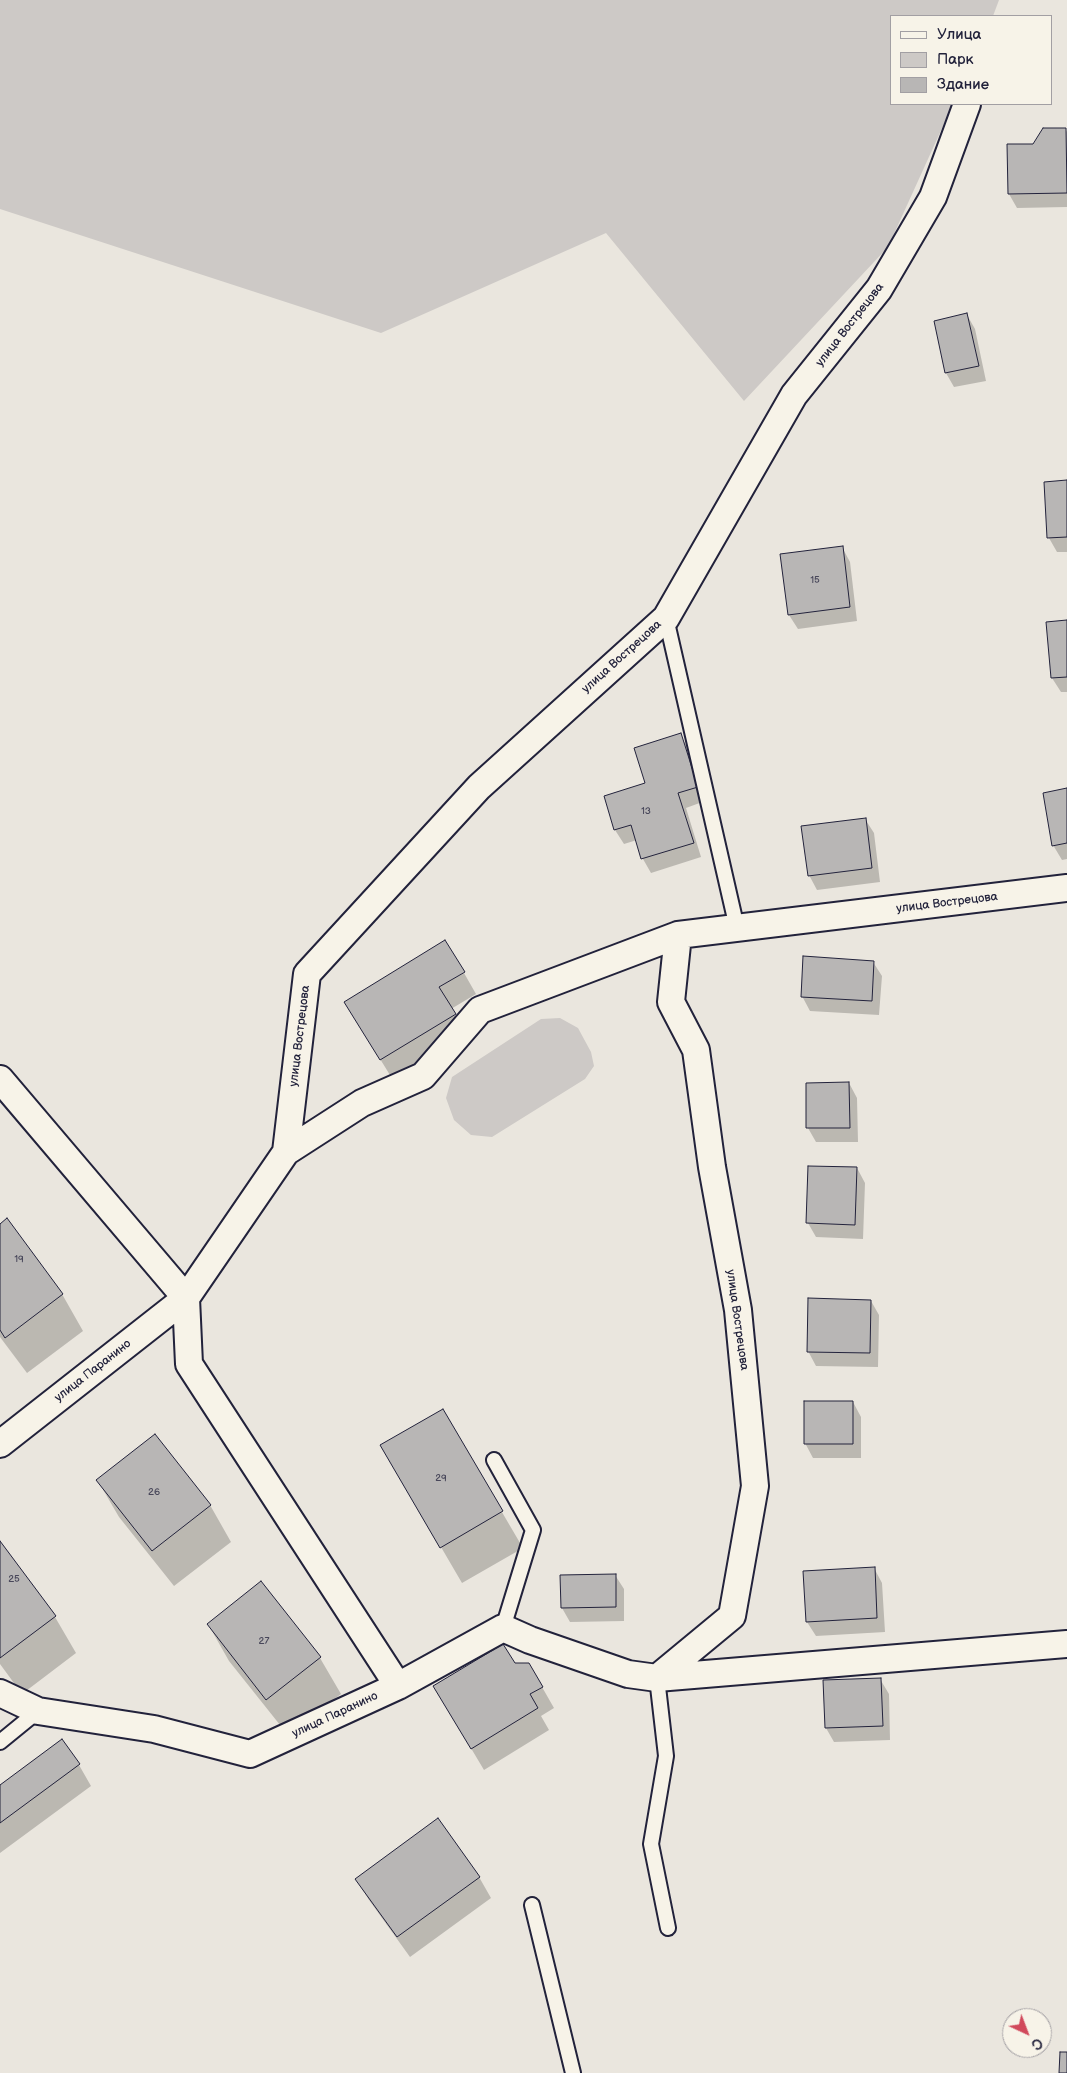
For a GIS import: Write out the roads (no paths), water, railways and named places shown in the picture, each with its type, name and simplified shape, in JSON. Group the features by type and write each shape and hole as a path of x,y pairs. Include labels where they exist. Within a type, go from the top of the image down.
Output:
{"street":[{"name":"улица Вострецова","path":"286,1152 307,974 479,787 666,618 794,395 879,289 932,197 967,105"},
{"name":"улица Вострецова","path":"186,1298 286,1152 362,1103 423,1076 480,1010 678,935 1067,888"},
{"name":"улица Вострецова","path":"657,1678 732,1616 755,1486 738,1310 712,1167 696,1050 671,1002 678,935"},
{"path":"0,1079 186,1298 189,1364 398,1686"},
{"name":"улица Паранино","path":"0,1444 186,1298"},
{"path":"503,1628 530,1640 628,1674 657,1678 1067,1644"},
{"name":"улица Паранино","path":"0,1693 38,1711 154,1729 250,1754 398,1686 503,1628"}],"lane":[{"path":"666,618 737,928"},
{"path":"494,1460 533,1530 503,1628"},
{"path":"657,1678 666,1756 651,1844 668,1928"},
{"path":"0,1742 38,1711"},
{"path":"532,1905 573,2073"}]}
